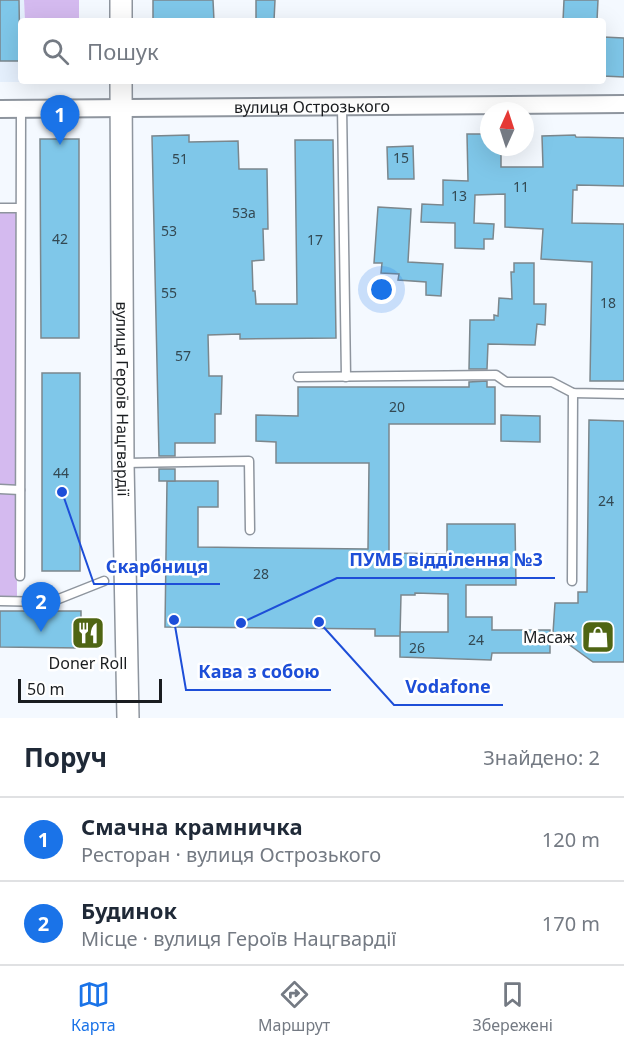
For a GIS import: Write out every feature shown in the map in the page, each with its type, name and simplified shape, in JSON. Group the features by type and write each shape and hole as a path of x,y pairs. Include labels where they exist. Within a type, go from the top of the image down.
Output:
{"street":[{"path":"121,0 121,18"},
{"name":"вулиця Героїв Нацгвардії","path":"121,84 123,463 128,718"},
{"name":"вулиця Острозького","path":"0,109 624,104"}],"lane":[{"path":"342,106 346,377"},
{"path":"20,576 21,108"},
{"path":"0,208 20,208"},
{"path":"298,377 496,375 506,382 552,382 573,393 624,394"},
{"path":"572,581 573,393"},
{"path":"123,463 249,461 250,530"},
{"path":"0,489 20,490"},
{"path":"0,601 51,602 104,581"}],"shaded area":[{"path":"0,0 24,0 25,18 18,18 18,82 0,82"},
{"path":"24,0 79,0 79,18 25,18"},
{"path":"0,208 16,208 17,602 0,601"}],"building":[{"path":"0,0 19,0 18,61 0,61"},
{"path":"153,0 213,0 214,18 153,18"},
{"path":"256,0 275,0 274,18 256,18"},
{"path":"564,0 598,0 597,18 563,18"},
{"path":"606,37 624,38 624,77 606,76"},
{"path":"467,134 480,134 480,156 501,156 501,167 543,167 542,136 575,135 576,137 624,138 624,186 577,185 577,190 573,190 572,223 624,224 624,381 590,381 592,262 541,259 543,229 505,227 505,194 475,195 474,223 494,224 493,239 484,239 484,249 455,248 455,223 421,222 422,204 443,205 443,180 468,181"},
{"path":"189,135 189,142 238,141 239,169 267,169 268,229 263,229 264,260 252,261 256,304 297,304 295,140 333,140 336,338 240,339 240,334 208,335 209,376 222,376 221,414 215,414 215,443 175,443 175,456 159,456 152,136"},
{"path":"40,139 79,139 79,338 41,338"},
{"path":"413,146 414,179 388,179 387,147"},
{"path":"378,207 411,209 408,262 443,264 441,296 426,295 426,282 398,280 399,274 381,273 382,263 374,263"},
{"path":"514,263 534,263 534,304 546,304 545,325 537,324 535,345 488,344 487,369 469,369 470,320 494,320 494,315 498,316 499,298 512,299 511,272 514,272"},
{"path":"42,373 80,373 80,571 42,571"},
{"path":"487,381 487,387 495,387 495,424 389,424 389,553 447,554 447,524 515,524 516,585 466,585 466,617 492,617 492,630 550,630 550,653 492,653 491,660 400,657 400,636 375,636 375,629 165,627 167,481 218,481 218,507 198,507 198,547 368,549 369,463 276,463 276,442 256,441 256,415 298,416 298,387 469,387 469,382","holes":["448,594 448,632 400,632 401,595"]},
{"path":"501,415 540,416 540,442 501,441"},
{"path":"589,420 624,421 624,662 593,662 553,633 555,603 578,603 578,592 587,592"},
{"path":"159,469 175,469 175,481 159,481"},
{"path":"0,611 81,611 81,622 93,623 93,641 81,641 81,648 0,647"}],"place":[{"name":"Смачна крамничка","path":"60,145"},
{"name":"Скарбниця","path":"62,492"},
{"name":"Кава з собою","path":"174,620"},
{"name":"Vodafone","path":"319,622"},
{"name":"ПУМБ відділення №3","path":"241,623"},
{"name":"Будинок","path":"41,632"},
{"name":"Doner Roll","path":"88,633"},
{"name":"Масаж","path":"598,637"}]}
